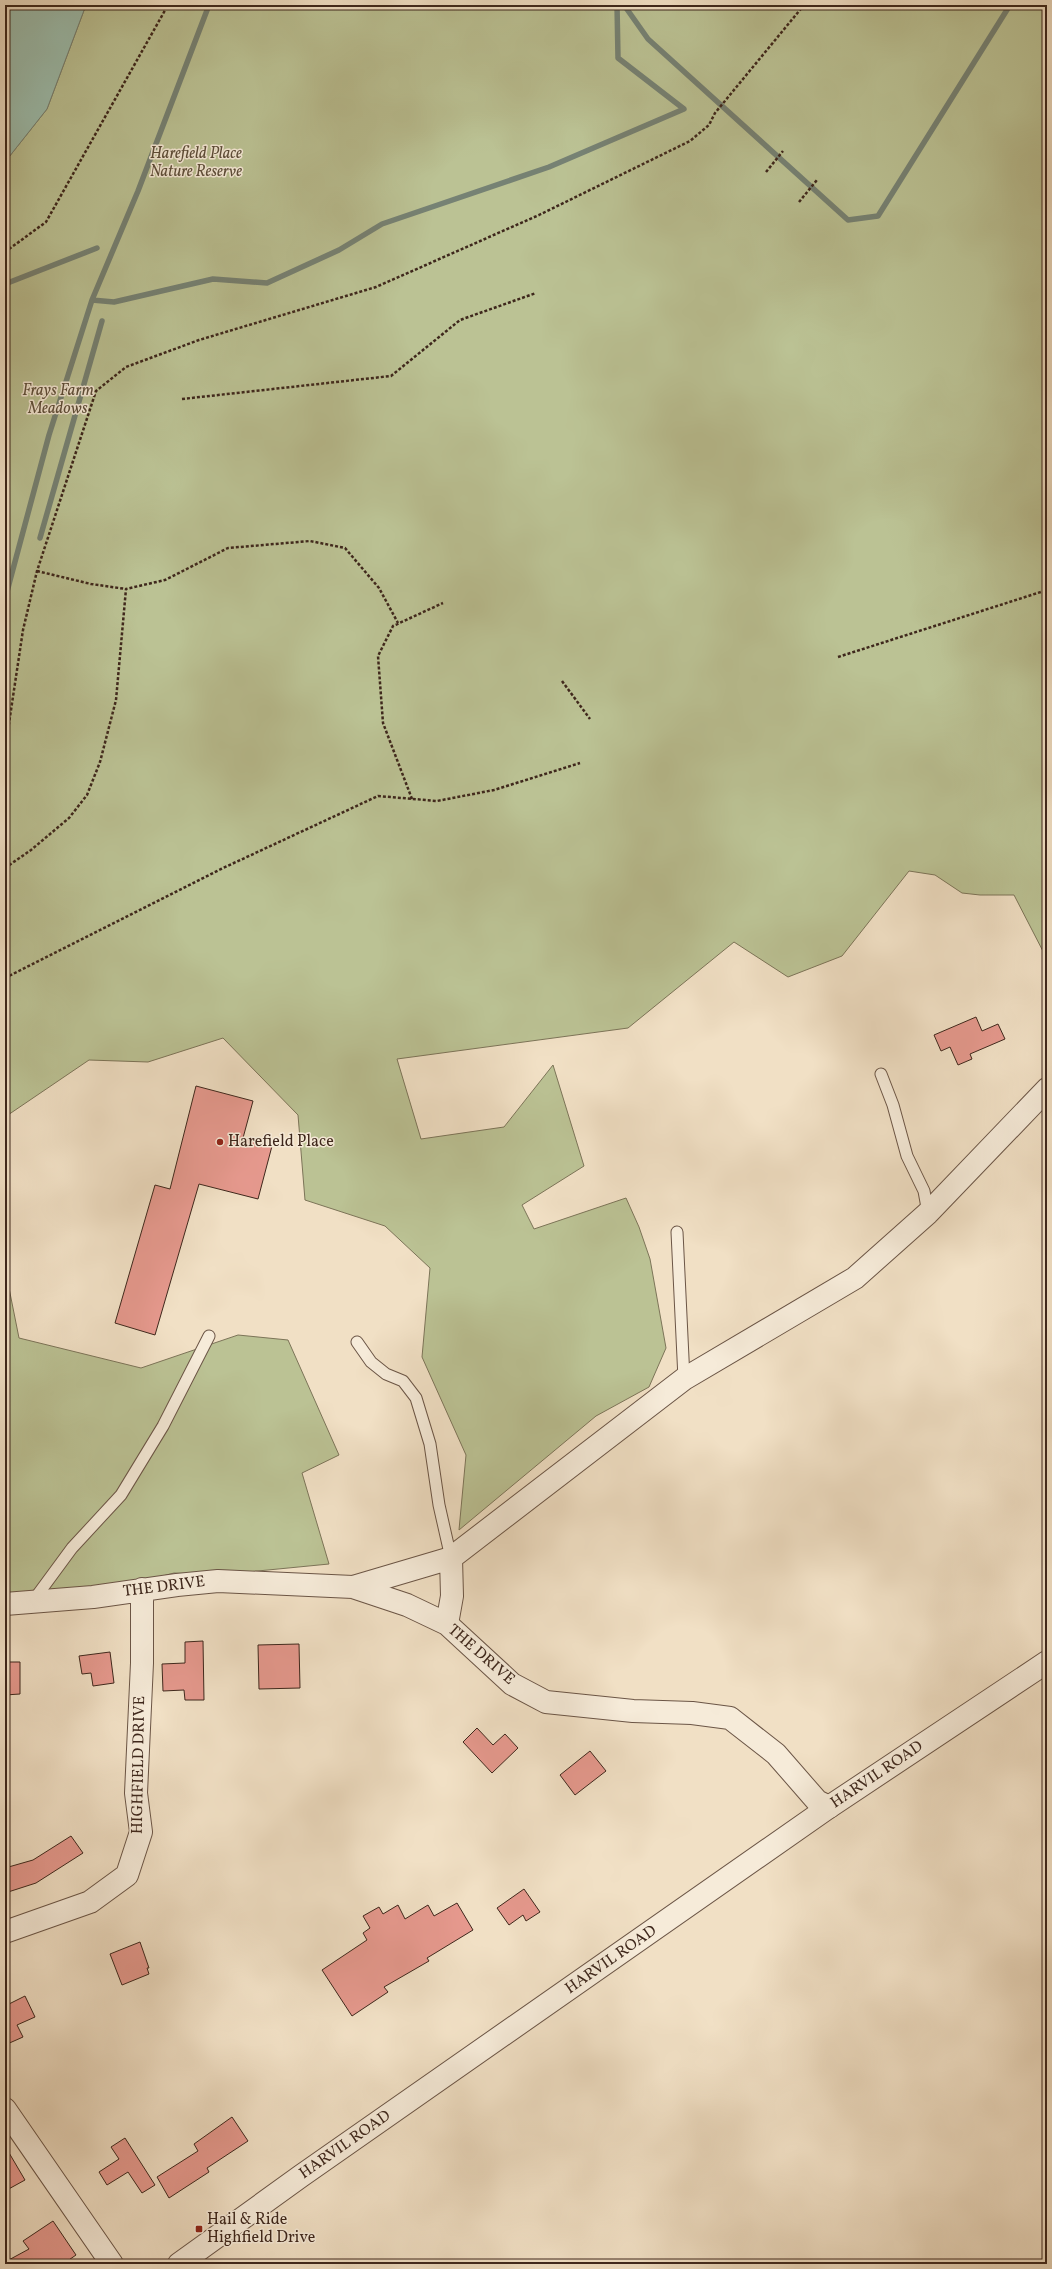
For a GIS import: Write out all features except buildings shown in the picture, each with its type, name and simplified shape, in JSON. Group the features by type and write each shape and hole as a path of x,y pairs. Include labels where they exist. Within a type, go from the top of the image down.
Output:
{"street":[{"path":"353,1587 451,1558 684,1379 855,1278 928,1213 1047,1089"},
{"path":"447,1624 452,1596 451,1558"},
{"name":"THE DRIVE","path":"5,1604 93,1597 142,1589 218,1581 353,1587 407,1605 447,1624 512,1684 546,1702 633,1711 692,1714 730,1718 776,1754 817,1801 829,1807"},
{"name":"HIGHFIELD DRIVE","path":"5,1932 90,1902 127,1875 141,1832 136,1793 142,1663 142,1589"},
{"name":"HARVIL ROAD","path":"179,2264 301,2176 829,1807 1047,1662"},
{"path":"5,2109 112,2264"}],"lane":[{"path":"881,1074 893,1105 907,1156 924,1191 928,1213"},
{"path":"677,1232 684,1379"},
{"path":"33,1602 72,1548 121,1495 163,1426 209,1336"},
{"path":"357,1342 371,1362 386,1374 403,1381 416,1398 430,1444 439,1505 451,1558"}],"path":[{"path":"5,252 46,222 168,5"},
{"path":"5,750 23,630 37,570 96,391 126,367 199,340 376,287 539,215 690,142 709,125 715,114 804,5"},
{"path":"766,172 783,151"},
{"path":"799,202 817,180"},
{"path":"182,399 391,376 460,320 536,293"},
{"path":"37,570 91,584 126,589 165,580 228,548 310,541 345,548 379,588 398,623"},
{"path":"5,868 31,850 69,818 87,795 100,762 116,700 126,589"},
{"path":"838,657 1047,590"},
{"path":"412,799 383,723 378,656 393,626 443,603"},
{"path":"562,680 590,718"},
{"path":"5,978 221,869 378,796 437,801 494,790 580,763"}],"green space":[{"path":"86,5 1047,5 1047,959 1014,895 980,895 962,893 935,875 909,871 842,956 788,977 734,942 628,1028 397,1059 421,1139 504,1127 553,1065 584,1166 522,1205 534,1229 626,1198 639,1227 650,1259 666,1348 649,1387 596,1416 459,1530 466,1455 422,1357 430,1268 385,1226 305,1200 298,1115 223,1038 148,1062 89,1060 5,1117 5,162 47,109"},
{"path":"5,1268 19,1338 141,1368 238,1335 288,1340 339,1455 302,1473 329,1564 217,1575 174,1573 140,1582 5,1596"}],"shaded area":[{"path":"5,5 86,5 47,109 5,162"}],"waterway":[{"path":"5,599 49,435 92,300 138,191 209,5"},
{"path":"92,300 114,302 213,279 267,283 339,250 382,224 549,167 684,109 618,58 617,5"},
{"path":"624,5 648,39 848,220 878,216 1010,5"},
{"path":"5,284 97,248"},
{"path":"40,538 102,321"}],"place":[{"name":"Harefield Place","path":"220,1142"},
{"name":"Hail & Ride Highfield Drive","path":"199,2229"}],"park label":[{"name":"Harefield Place Nature Reserve","path":"196,163"},
{"name":"Frays Farm Meadows","path":"58,400"}]}
